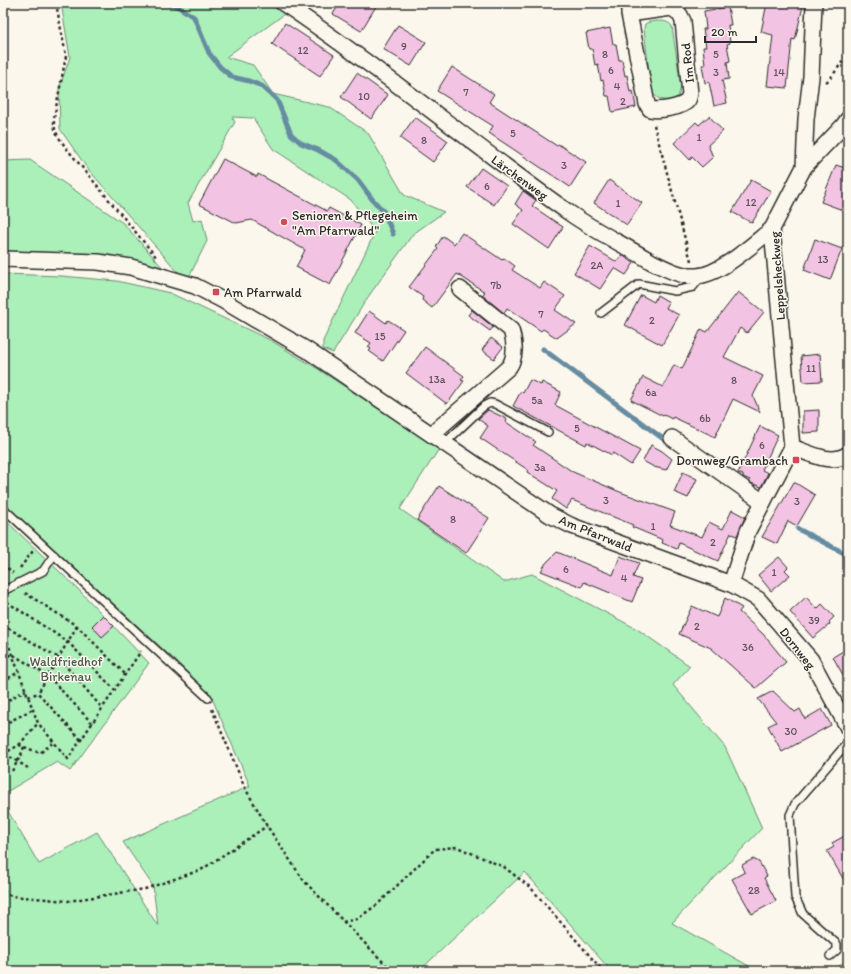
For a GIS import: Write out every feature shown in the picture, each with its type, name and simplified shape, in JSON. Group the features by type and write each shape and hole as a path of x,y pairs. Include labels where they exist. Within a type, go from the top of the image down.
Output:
{"street":[{"name":"Lärchenweg","path":"283,3 328,33 464,136 573,215 652,262 680,273 699,276"},
{"name":"Leppelsheckweg","path":"792,447 772,229 804,167 814,3"},
{"name":"Im Rod","path":"629,8 671,8 677,10 681,15 683,21 690,94 688,100 682,104 657,110 650,109 647,104 629,8"},
{"path":"804,167 848,119"},
{"path":"699,276 709,274 725,265 772,229"},
{"name":"Am Pfarrwald","path":"3,259 98,262 131,266 195,286 222,300 306,350 439,438 550,515 572,526 731,584"},
{"path":"439,438 513,362 513,336 511,330 460,289"},
{"path":"672,438 763,502"},
{"path":"731,584 748,531 792,447 831,459 842,458 848,454"},
{"name":"Dornweg","path":"731,584 758,598 811,660 848,728"}],"lane":[{"path":"601,313 639,284 675,291 693,287 699,276"},
{"path":"439,438 484,406 490,404 495,404 548,432"},
{"path":"3,508 208,698"},
{"path":"3,591 43,571 54,555"},
{"path":"830,956 837,950 837,944 803,914 795,897 790,815 795,804 848,742"}],"path":[{"path":"56,3 66,56 54,118 56,135 175,279"},
{"path":"809,95 830,79 848,54"},
{"path":"650,109 699,276"},
{"path":"19,569 33,552 28,547"},
{"path":"13,586 77,626 125,674"},
{"path":"3,599 68,642 115,690"},
{"path":"3,625 59,658 102,708"},
{"path":"28,697 38,693 77,626"},
{"path":"3,630 4,638 12,654 38,723 68,758 135,660"},
{"path":"3,659 12,654"},
{"path":"12,654 48,676 92,723"},
{"path":"3,681 19,672"},
{"path":"3,703 26,690"},
{"path":"38,693 81,740"},
{"path":"208,698 245,788 267,826 304,881 392,971"},
{"path":"3,725 33,709"},
{"path":"4,754 19,745 38,723"},
{"path":"19,745 40,753 54,742"},
{"path":"12,771 24,747"},
{"path":"4,754 28,768"},
{"path":"3,891 11,896 68,901 144,889 201,870 267,826"},
{"path":"343,922 357,919 378,904 435,849 457,847 504,867 531,888 603,971"}],"green space":[{"path":"61,3 263,3 286,13 226,57 253,65 273,94 329,107 368,133 404,195 444,212 413,234 368,297 333,353 323,349 323,341 375,232 351,200 273,149 253,118 232,117 235,122 188,203 193,221 202,219 207,241 189,277 178,272 87,168 60,129 59,89 70,57"},
{"path":"665,21 672,26 681,87 678,97 674,99 659,99 651,90 644,28 645,24 649,22"},
{"path":"30,160 123,223 163,268 120,258 63,253 3,251 3,161"},
{"path":"3,274 62,276 117,281 170,293 270,340 318,369 439,449 400,509 504,582 532,574 637,629 690,666 673,685 725,747 762,828 672,923 758,971 611,971 525,872 419,971 3,971 3,803 39,864 97,832 158,926 153,886 123,842 250,786 211,696 178,663 3,502"},
{"name":"Waldfriedhof Birkenau","path":"3,518 78,589 149,663 70,771 57,762 3,794"},
{"path":"848,959 848,971 833,971"}],"building":[{"path":"340,3 378,3 361,31 333,14"},
{"path":"767,3 788,3 803,6 795,40 792,39 787,88 767,86 773,35 761,32"},
{"path":"728,7 731,25 728,25 730,43 727,44 730,61 727,62 729,79 722,80 727,103 714,106 709,82 705,83 702,65 705,65 703,47 706,47 703,29 706,29 704,11"},
{"path":"285,23 334,55 320,76 272,44"},
{"path":"398,25 426,42 411,66 383,49"},
{"path":"610,28 613,44 616,44 619,60 622,60 625,76 627,75 630,92 633,91 636,107 612,112 609,96 606,96 603,80 601,81 598,64 595,65 592,49 589,49 586,33"},
{"path":"452,67 494,94 489,102 557,146 558,144 586,162 570,187 489,133 493,126 437,91"},
{"path":"357,73 388,95 371,119 341,97"},
{"path":"709,116 723,131 708,145 713,157 702,167 692,157 690,160 674,143 696,122 699,125"},
{"path":"415,117 448,141 433,162 400,138"},
{"name":"Senioren & Pflegeheim \"Am Pfarrwald\"","path":"223,159 257,177 258,174 327,211 329,208 361,225 330,285 296,267 305,250 252,220 236,223 199,204"},
{"path":"836,165 848,169 848,212 821,202"},
{"path":"481,168 507,186 494,205 467,187"},
{"path":"609,180 642,203 627,225 594,203"},
{"path":"751,180 771,191 752,223 732,212"},
{"path":"523,191 536,200 532,206 563,227 549,249 513,224 523,210 515,204"},
{"path":"462,233 502,260 504,258 515,266 512,270 540,288 544,282 565,296 555,310 576,324 557,338 543,329 541,331 507,308 504,313 482,295 485,292 457,274 432,308 422,300 423,297 409,287 438,249 436,247 443,236 454,244"},
{"path":"815,239 842,249 830,280 804,270"},
{"path":"590,246 617,262 622,255 634,263 626,275 614,268 600,289 574,273"},
{"path":"738,292 764,312 747,333 740,328 724,357 763,376 753,396 760,412 733,399 715,437 673,417 672,419 664,415 663,416 631,400 643,377 663,387 674,365 682,369 701,329 707,332"},
{"path":"641,295 654,302 657,295 669,302 666,308 679,315 662,345 625,325"},
{"path":"472,310 493,327 490,331 468,315"},
{"path":"369,311 386,323 388,320 404,330 383,361 369,351 371,349 368,347 371,343 355,333"},
{"path":"491,338 503,347 494,359 482,350"},
{"path":"425,347 464,376 461,380 464,381 447,404 406,373"},
{"path":"820,354 822,381 803,382 801,356"},
{"path":"530,380 541,385 542,382 561,392 555,405 640,451 631,465 613,453 612,455 587,442 586,445 513,406 521,391 523,393"},
{"path":"488,410 507,419 506,422 536,442 533,445 573,472 620,492 675,512 670,525 702,537 709,522 723,529 732,510 745,517 737,536 731,533 718,561 679,543 677,549 662,543 663,540 632,527 633,525 572,500 566,509 552,499 557,491 527,472 528,470 480,438 488,426 478,419"},
{"path":"819,410 819,432 803,433 803,411"},
{"path":"760,426 778,435 762,470 768,473 761,487 751,483 749,481 750,480 738,473"},
{"path":"651,445 672,459 666,470 654,467 643,461"},
{"path":"683,472 697,479 688,498 674,492"},
{"path":"794,482 815,495 797,526 788,521 777,544 762,537"},
{"path":"439,486 489,518 466,553 417,520"},
{"path":"557,552 613,575 620,556 639,563 633,577 641,580 632,602 584,582 582,587 541,571 546,563"},
{"path":"779,557 788,567 785,570 790,575 771,591 758,575"},
{"path":"806,597 817,609 822,604 834,617 829,622 830,624 813,638 790,612"},
{"path":"725,598 742,608 739,612 763,634 786,662 756,688 711,648 679,634 692,606 717,617"},
{"path":"103,615 114,626 102,637 92,626"},
{"path":"848,648 848,684 833,657"},
{"path":"773,691 795,712 800,709 805,719 822,709 831,725 782,752 768,726 776,722 758,699"},
{"path":"848,834 848,887 827,851 834,847 832,843"},
{"path":"753,859 759,862 767,876 764,878 776,901 752,914 732,879 745,872 742,865"}],"waterway":[{"path":"168,3 180,8 194,17 209,53 220,67 232,77 262,86 277,100 291,134 301,143 336,160 358,180 384,212 393,234"},
{"path":"543,349 670,444"},
{"path":"798,529 848,555"}],"place":[{"name":"Senioren & Pflegeheim \"Am Pfarrwald\"","path":"284,222"},
{"name":"Am Pfarrwald","path":"216,292"},
{"name":"Dornweg/Grambach","path":"796,460"}]}
